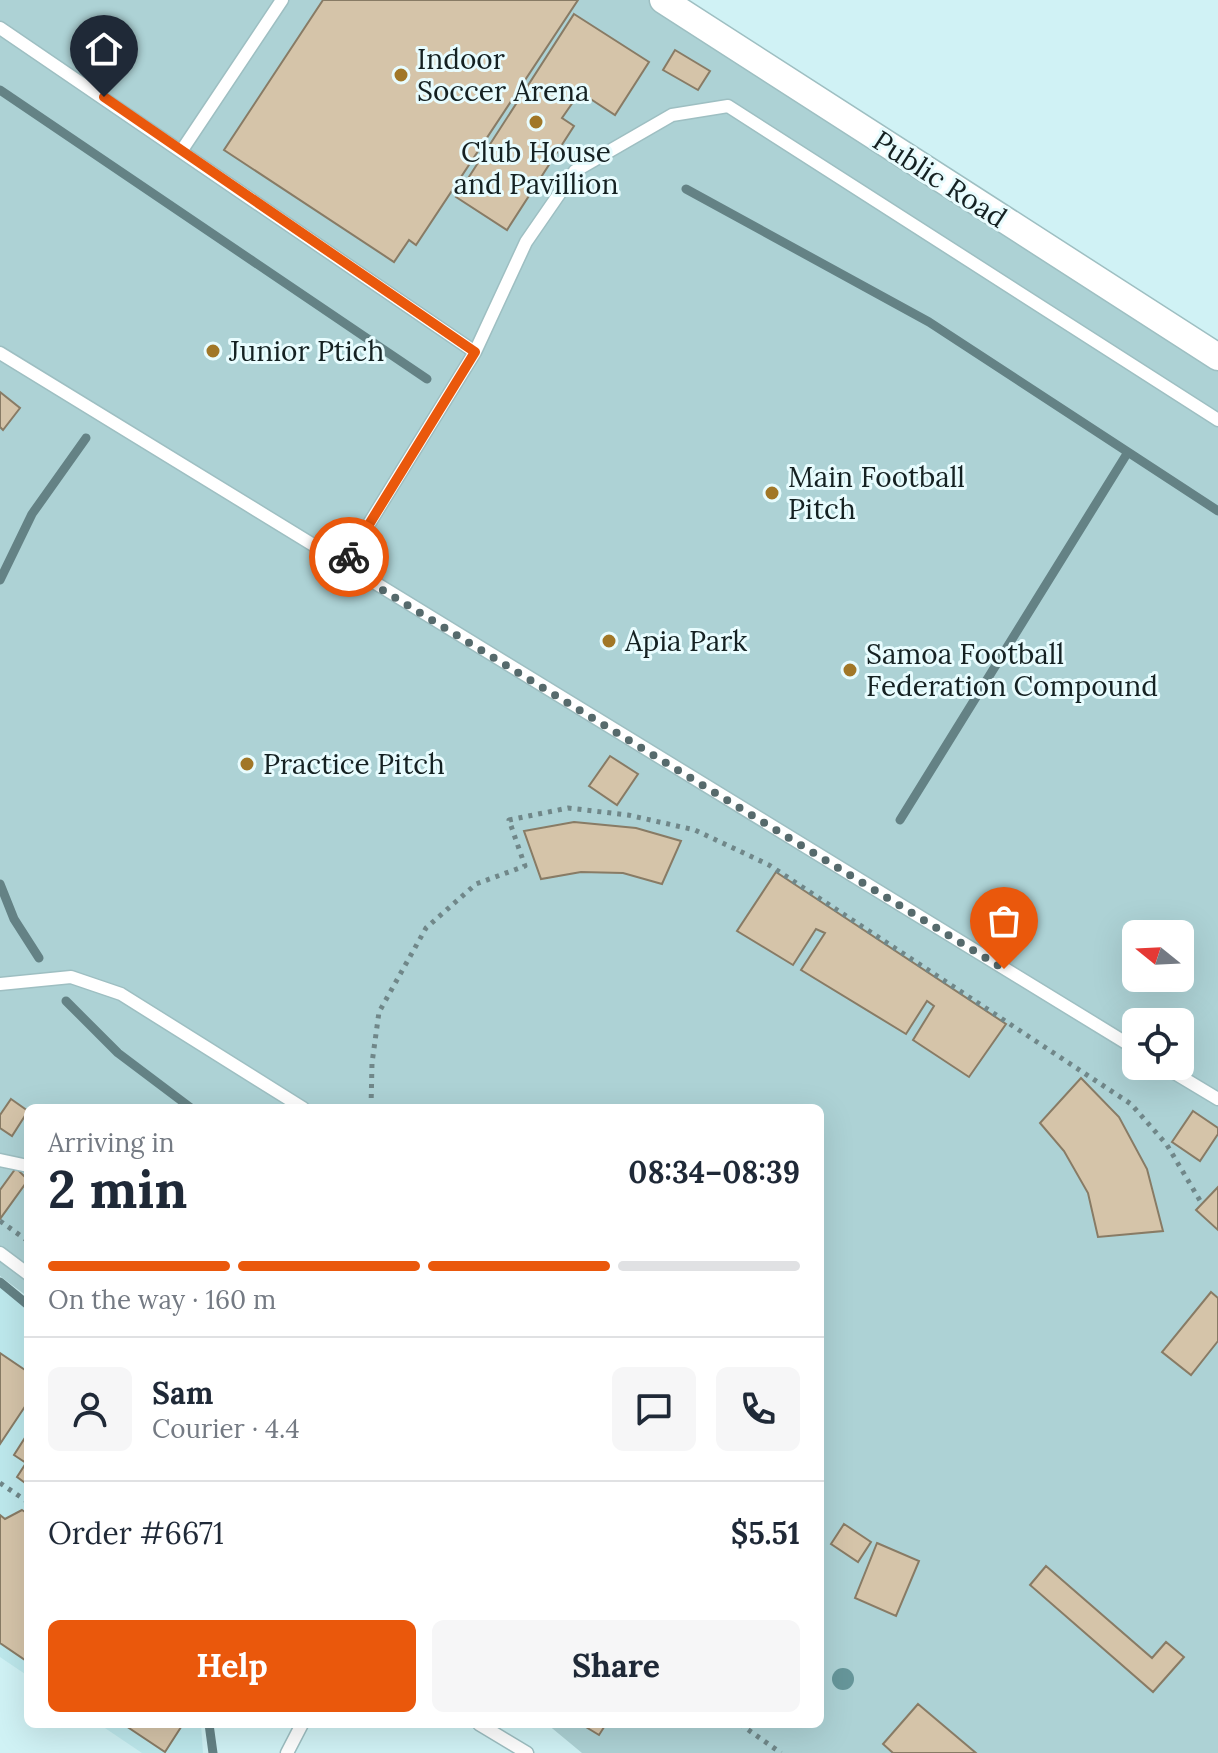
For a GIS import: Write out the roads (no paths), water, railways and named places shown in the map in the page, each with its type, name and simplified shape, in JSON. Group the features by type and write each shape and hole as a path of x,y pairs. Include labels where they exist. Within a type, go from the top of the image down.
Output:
{"street":[{"name":"Public Road","path":"663,0 1218,357"}],"lane":[{"path":"182,150 282,0"},
{"path":"0,28 475,352"},
{"path":"343,566 475,352 526,242 575,171 672,115 728,106 1218,420"},
{"path":"0,353 343,566 1122,1040"},
{"path":"0,984 71,977 121,994 297,1104"},
{"path":"1186,1080 1218,1099"},
{"path":"0,1160 24,1165"},
{"path":"0,1253 24,1271"},
{"path":"287,1753 300,1728"},
{"path":"486,1728 527,1753"}],"waterway":[{"path":"0,90 427,379"},
{"path":"686,189 929,322 1218,511"},
{"path":"0,580 32,514 86,438"},
{"path":"900,820 1128,452"},
{"path":"0,884 14,919 39,958"},
{"path":"66,1001 118,1053 186,1104"},
{"path":"0,1282 24,1302"},
{"path":"210,1728 213,1753"}],"place":[{"name":"Indoor Soccer Arena","path":"401,75"},
{"name":"Club House and Pavillion","path":"536,122"},
{"name":"Junior Ptich","path":"213,351"},
{"name":"Main Football Pitch","path":"772,493"},
{"name":"Apia Park","path":"609,641"},
{"name":"Samoa Football Federation Compound","path":"850,670"},
{"name":"Practice Pitch","path":"247,764"}]}
